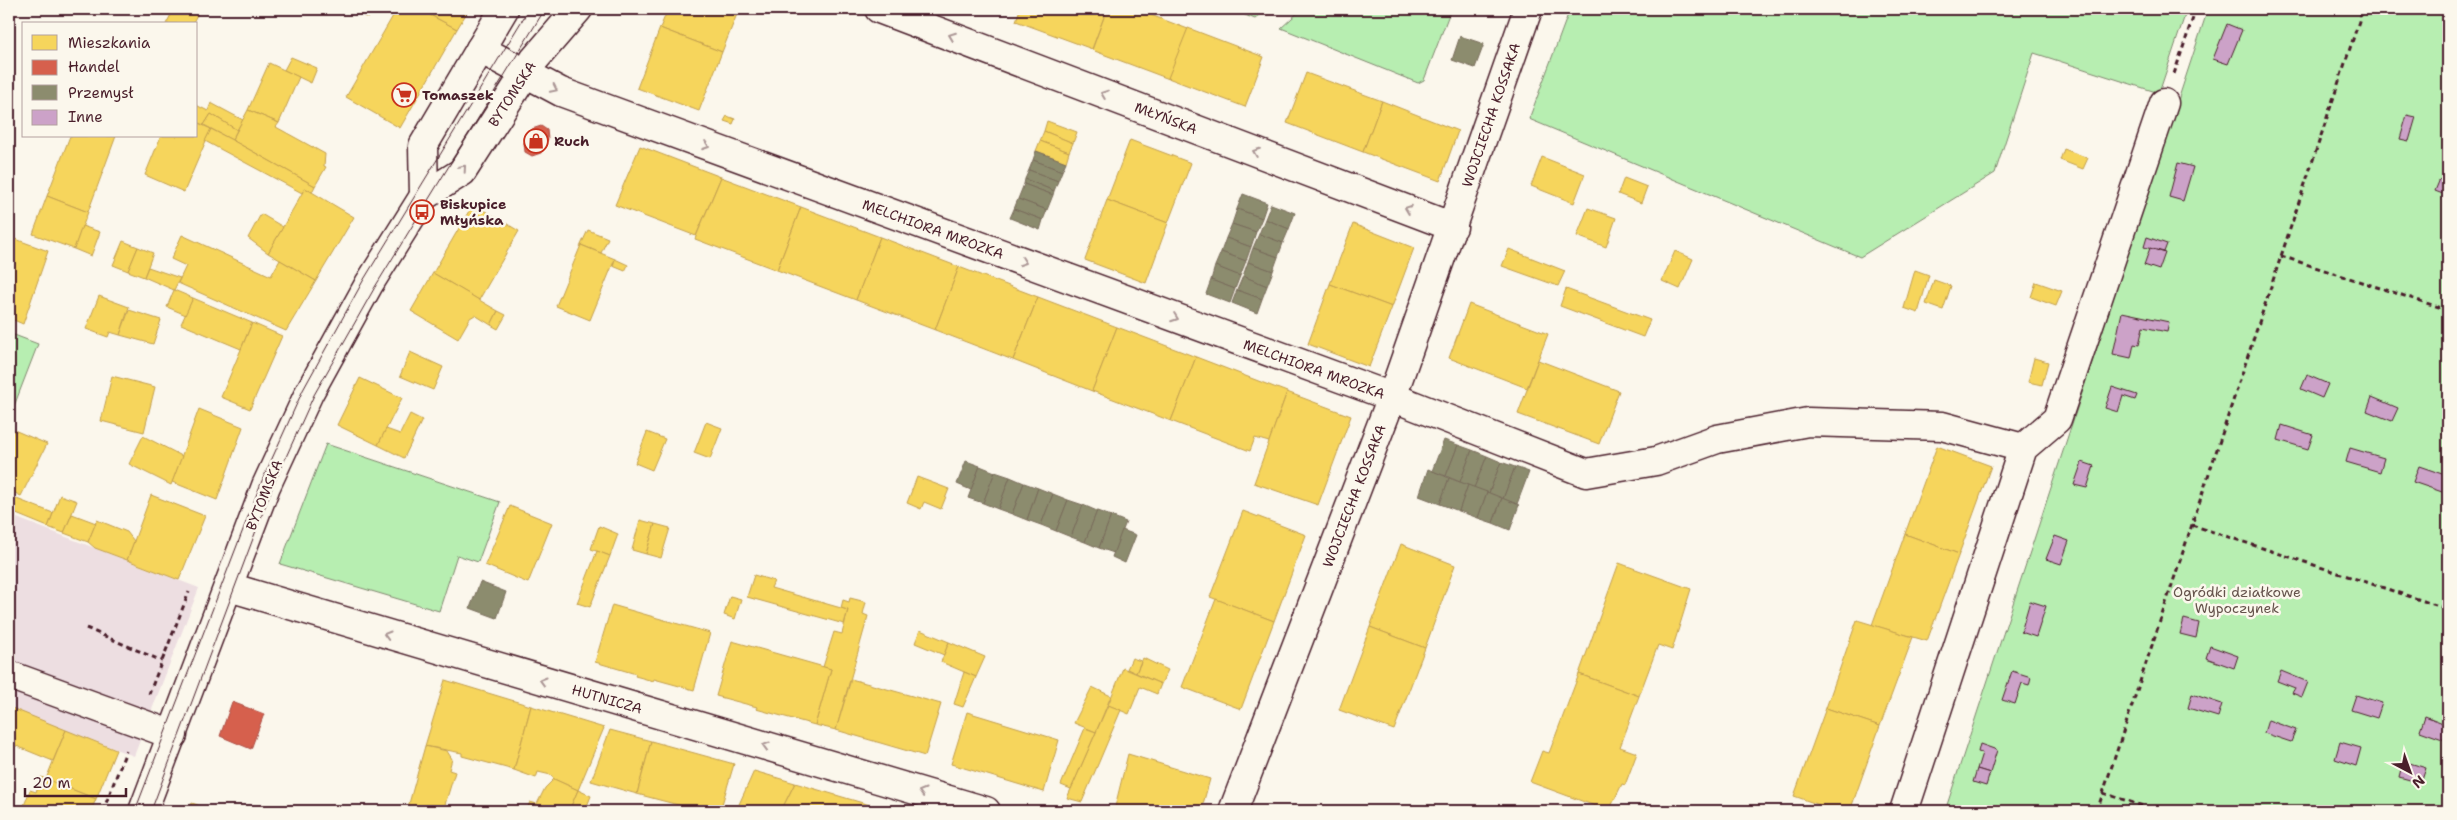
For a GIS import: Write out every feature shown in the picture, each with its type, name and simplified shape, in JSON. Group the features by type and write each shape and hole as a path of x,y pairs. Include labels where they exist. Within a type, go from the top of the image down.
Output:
{"street":[{"path":"424,196 423,146 504,9"},
{"name":"BYTOMSKA","path":"143,811 266,486 309,394 370,284 424,196 462,172 524,74 578,9"},
{"name":"MŁYŃSKA","path":"879,9 1453,227"},
{"name":"WOJCIECHA KOSSAKA","path":"1233,811 1392,397 1528,9"},
{"name":"MELCHIORA MROZKA","path":"480,49 524,74 570,96 1392,397 1586,473 1656,461 1717,439 1808,422 1942,426 2023,448"},
{"path":"1904,811 2023,448 2057,419 2164,103"},
{"name":"HUTNICZA","path":"229,587 986,811"},
{"path":"9,675 173,735"}],"path":[{"path":"2164,103 2196,9"},
{"path":"2097,811 2363,9"},
{"path":"2281,256 2448,310"},
{"path":"2192,525 2448,609"},
{"path":"86,628 162,660"},
{"path":"2103,793 2158,811"}],"shaded area":[{"path":"9,515 199,588 134,756 9,710"}],"green space":[{"path":"1230,9 1268,9 1255,19"},
{"path":"1302,9 1451,9 1424,80 1418,83 1281,28"},
{"path":"1570,9 2187,9 2159,93 2034,53 1995,173 1860,257 1529,119"},
{"name":"Ogródki działkowe Wypoczynek","path":"2208,9 2448,9 2448,811 1945,811"},
{"path":"9,333 38,344 9,419"},
{"path":"326,444 500,502 478,562 457,555 439,611 280,564"}],"building: Mieszkania":[{"path":"174,9 191,9 198,13 193,22 167,22"},
{"path":"349,9 372,9 368,18"},
{"path":"397,9 419,9 457,29 400,128 346,97"},
{"path":"419,9 469,9 457,29"},
{"path":"668,9 739,9 722,52 660,28"},
{"path":"1020,9 1107,9 1092,49 1016,21"},
{"path":"1107,9 1135,9 1188,29 1169,79 1092,50"},
{"path":"660,28 722,52 699,111 637,88"},
{"path":"1188,28 1264,57 1245,107 1168,78"},
{"path":"291,57 317,68 311,83 284,70"},
{"path":"269,63 299,77 279,123 248,110"},
{"path":"1306,73 1382,101 1363,152 1287,123"},
{"path":"1382,101 1458,131 1440,181 1363,152"},
{"path":"211,103 243,120 237,130 211,114 204,125 198,123 198,106 208,111"},
{"path":"248,110 279,123 276,127 325,154 324,166 326,167 315,186 232,140"},
{"path":"211,114 237,130 232,140 204,125"},
{"path":"727,116 735,119 733,124 724,121"},
{"path":"1047,121 1077,132 1073,143 1044,131"},
{"path":"198,123 211,129 184,192 145,175 160,138 198,138"},
{"path":"211,129 315,186 312,192 305,188 302,193 205,141"},
{"path":"1044,131 1073,143 1069,152 1040,141"},
{"path":"69,138 115,138 88,212 47,196"},
{"path":"1130,140 1191,163 1168,223 1107,200"},
{"path":"1040,141 1069,152 1066,162 1036,151"},
{"path":"640,146 721,177 696,236 615,205"},
{"path":"2064,149 2088,158 2083,169 2060,160"},
{"path":"1542,157 1585,174 1574,203 1531,186"},
{"path":"721,177 801,207 777,270 695,239"},
{"path":"1624,178 1647,187 1641,203 1618,194"},
{"path":"305,188 354,217 316,281 268,253"},
{"path":"47,196 88,212 74,249 33,234"},
{"path":"1107,200 1168,223 1146,283 1085,260"},
{"path":"473,204 519,231 479,300 433,273"},
{"path":"801,207 880,237 856,300 777,270"},
{"path":"1588,208 1616,218 1606,247 1577,236"},
{"path":"261,214 283,227 268,253 248,238"},
{"path":"1353,224 1414,248 1392,307 1330,284"},
{"path":"82,226 100,232 91,256 74,249"},
{"path":"588,230 608,238 601,253 581,245"},
{"path":"182,235 271,276 280,260 316,281 286,331 178,283 186,266 171,259"},
{"path":"10,237 48,251 23,324 9,318"},
{"path":"880,237 959,267 935,330 856,300"},
{"path":"123,241 138,247 128,271 113,265"},
{"path":"581,245 615,259 590,320 556,306"},
{"path":"138,247 153,253 144,277 128,271"},
{"path":"1509,249 1565,271 1558,286 1502,266"},
{"path":"1675,251 1693,259 1680,289 1662,281"},
{"path":"615,259 628,265 625,271 613,266"},
{"path":"148,267 180,278 174,290 144,277"},
{"path":"959,267 1038,297 1013,360 935,330"},
{"path":"1915,270 1929,275 1918,313 1904,308"},
{"path":"433,273 498,311 491,325 475,315 470,318 458,339 411,311"},
{"path":"1934,280 1951,286 1943,310 1926,304"},
{"path":"2036,282 2062,291 2056,306 2031,297"},
{"path":"1330,284 1392,307 1369,367 1308,344"},
{"path":"1566,289 1650,320 1643,337 1560,306"},
{"path":"174,290 193,298 186,315 167,307"},
{"path":"99,296 129,307 120,335 110,332 108,337 86,329"},
{"path":"1038,297 1117,327 1092,391 1013,360"},
{"path":"193,298 252,323 241,349 181,324"},
{"path":"1469,304 1548,334 1527,388 1449,358"},
{"path":"129,310 161,320 153,344 120,335"},
{"path":"498,311 506,315 498,329 491,325"},
{"path":"252,323 282,336 250,409 221,397"},
{"path":"1117,327 1196,357 1171,421 1092,391"},
{"path":"410,352 443,367 433,390 400,376"},
{"path":"1196,357 1287,392 1269,442 1255,438 1250,451 1171,421"},
{"path":"2034,358 2048,362 2042,385 2028,382"},
{"path":"1538,360 1619,391 1599,444 1518,414"},
{"path":"112,376 155,387 144,432 101,421"},
{"path":"360,378 402,398 378,445 337,425"},
{"path":"1287,392 1351,416 1318,505 1254,483"},
{"path":"199,409 243,427 217,500 172,482"},
{"path":"410,414 422,420 404,458 378,445 386,429 400,434"},
{"path":"706,422 722,428 710,459 694,453"},
{"path":"14,430 47,444 21,496 9,490 9,441"},
{"path":"647,432 665,439 652,470 635,463"},
{"path":"143,436 182,456 171,485 129,464"},
{"path":"1937,446 1991,466 1959,554 1905,534"},
{"path":"917,477 949,489 941,509 924,502 921,509 907,503"},
{"path":"60,495 77,501 64,533 48,527"},
{"path":"151,495 205,516 179,580 127,560"},
{"path":"9,496 53,513 48,527 9,511"},
{"path":"510,506 552,523 528,583 485,565"},
{"path":"1243,511 1306,535 1274,621 1210,597"},
{"path":"72,514 96,523 88,542 64,533"},
{"path":"97,520 127,532 134,541 127,560 95,548 88,542"},
{"path":"640,520 655,524 646,554 632,550"},
{"path":"655,524 670,528 661,558 646,554"},
{"path":"599,526 618,534 610,556 591,549"},
{"path":"1905,534 1959,554 1927,641 1872,625"},
{"path":"1401,544 1455,565 1425,648 1370,627"},
{"path":"597,551 610,556 590,607 577,603"},
{"path":"1619,563 1691,589 1672,650 1658,645 1639,696 1579,674"},
{"path":"754,575 774,581 771,588 848,610 844,624 747,597"},
{"path":"730,596 741,599 735,619 724,615"},
{"path":"850,598 866,602 863,614 868,616 836,730 815,725 831,669 823,667 834,632 842,634 848,610 841,608 843,600 849,602"},
{"path":"1216,599 1274,621 1241,709 1182,687"},
{"path":"612,605 710,633 694,690 635,676 636,674 595,662"},
{"path":"1857,620 1913,637 1880,726 1826,708"},
{"path":"1370,627 1425,648 1394,730 1339,710"},
{"path":"920,630 949,642 944,655 915,643"},
{"path":"732,641 831,669 815,725 716,696"},
{"path":"949,642 985,657 976,677 941,662"},
{"path":"1132,658 1141,661 1136,673 1127,669"},
{"path":"1143,658 1168,670 1161,684 1136,673"},
{"path":"1123,668 1161,684 1157,694 1140,687 1129,714 1108,705"},
{"path":"964,672 976,677 963,707 954,704"},
{"path":"1579,674 1639,696 1620,747 1637,753 1625,785 1622,784 1609,811 1530,782 1542,751 1549,753"},
{"path":"851,679 941,704 925,756 836,730"},
{"path":"445,680 531,706 514,770 462,756 462,753 425,746"},
{"path":"1092,687 1111,696 1096,732 1074,723"},
{"path":"1108,705 1121,710 1082,802 1067,798"},
{"path":"531,706 604,728 578,790 554,779 551,775 538,772 536,778 514,770"},
{"path":"9,707 66,730 53,761 9,743"},
{"path":"1826,708 1880,726 1850,811 1837,811 1794,796"},
{"path":"967,712 1059,740 1044,792 951,764"},
{"path":"1085,728 1096,732 1071,789 1061,785"},
{"path":"66,730 116,750 96,799 46,779"},
{"path":"610,730 651,741 637,794 591,781"},
{"path":"651,741 734,764 720,811 701,811 637,794"},
{"path":"425,746 447,751 452,759 449,770 455,772 443,811 407,811"},
{"path":"1128,754 1210,779 1201,811 1114,811"},
{"path":"754,771 795,783 781,811 736,811"},
{"path":"41,777 96,799 91,811 22,811 30,790 36,792"},
{"path":"554,779 578,790 569,811 526,811 530,802 537,804 545,788"},
{"path":"795,783 890,811 781,811"},
{"path":"578,790 591,796 585,811 569,811"},
{"path":"192,803 214,811 189,811"}],"building: Handel":[{"name":"Ruch","path":"541,126 547,130 548,139 541,153 532,156 525,152 524,143 532,129"},
{"path":"232,702 264,714 251,749 220,736"}],"building: Przemysł":[{"path":"1460,36 1484,44 1475,68 1452,60"},
{"path":"1036,151 1066,162 1062,171 1033,160"},
{"path":"1033,160 1062,171 1058,181 1029,170"},
{"path":"1029,170 1058,181 1054,191 1025,179"},
{"path":"1025,179 1054,191 1053,195 1024,184"},
{"path":"1024,184 1053,195 1047,210 1018,199"},
{"path":"1243,194 1267,203 1262,218 1237,209"},
{"path":"1018,199 1047,210 1043,220 1014,209"},
{"path":"1271,204 1295,213 1289,229 1265,219"},
{"path":"1014,209 1043,220 1040,230 1010,218"},
{"path":"1237,209 1262,218 1256,232 1232,224"},
{"path":"1265,219 1289,229 1283,243 1259,234"},
{"path":"1232,224 1256,232 1251,247 1226,238"},
{"path":"1259,234 1283,243 1278,257 1253,248"},
{"path":"1226,238 1251,247 1246,261 1221,252"},
{"path":"1253,248 1278,257 1273,271 1248,262"},
{"path":"1221,252 1246,261 1240,276 1215,266"},
{"path":"1248,262 1273,271 1267,286 1243,276"},
{"path":"1215,266 1240,276 1235,289 1211,280"},
{"path":"1243,276 1267,286 1262,299 1237,290"},
{"path":"1211,280 1235,289 1230,303 1206,294"},
{"path":"1237,290 1262,299 1257,313 1232,303"},
{"path":"1444,440 1458,445 1446,476 1432,471"},
{"path":"1458,445 1472,450 1460,482 1446,476"},
{"path":"1472,450 1487,456 1474,488 1460,482"},
{"path":"1487,456 1501,462 1489,493 1474,488"},
{"path":"966,461 980,466 971,490 957,484"},
{"path":"1501,462 1515,467 1503,499 1489,493"},
{"path":"980,466 995,472 983,503 968,498"},
{"path":"1515,467 1529,472 1517,504 1503,499"},
{"path":"1428,469 1449,478 1440,504 1419,496"},
{"path":"995,472 1010,477 998,509 983,503"},
{"path":"1010,477 1024,483 1012,514 998,509"},
{"path":"1449,478 1468,485 1459,511 1440,504"},
{"path":"1024,483 1038,488 1027,520 1012,514"},
{"path":"1468,485 1487,492 1478,518 1459,511"},
{"path":"1038,488 1053,494 1041,525 1027,520"},
{"path":"1487,492 1502,498 1493,523 1478,518"},
{"path":"1053,494 1068,500 1056,531 1041,525"},
{"path":"1502,498 1519,505 1510,530 1493,523"},
{"path":"1068,500 1083,505 1071,537 1056,531"},
{"path":"1083,505 1097,511 1085,542 1071,537"},
{"path":"1097,511 1111,516 1099,548 1085,542"},
{"path":"1111,516 1126,522 1114,553 1099,548"},
{"path":"1122,530 1136,535 1125,563 1112,557"},
{"path":"480,582 506,592 497,618 470,608"}],"building: Inne":[{"path":"2227,24 2242,30 2228,64 2213,59"},
{"path":"2407,115 2416,117 2409,141 2400,139"},
{"path":"2178,163 2193,167 2183,201 2169,197"},
{"path":"2440,179 2448,183 2448,196 2435,191"},
{"path":"2147,237 2167,244 2164,252 2144,247"},
{"path":"2150,248 2165,253 2159,270 2144,265"},
{"path":"2122,312 2169,322 2167,332 2143,327 2139,345 2134,344 2131,358 2113,354"},
{"path":"2307,375 2328,384 2322,398 2301,389"},
{"path":"2112,387 2137,395 2135,400 2123,396 2118,412 2105,408"},
{"path":"2372,397 2398,408 2392,421 2367,411"},
{"path":"2448,423 2448,437 2443,435"},
{"path":"2282,425 2313,435 2308,449 2278,440"},
{"path":"2350,448 2384,458 2380,472 2346,462"},
{"path":"2082,462 2094,466 2087,488 2074,485"},
{"path":"2419,466 2448,476 2448,494 2413,482"},
{"path":"2055,536 2069,541 2061,564 2046,559"},
{"path":"2030,601 2046,606 2036,637 2021,632"},
{"path":"2184,619 2199,623 2196,638 2180,634"},
{"path":"2210,646 2238,656 2234,668 2206,658"},
{"path":"2012,671 2031,677 2029,685 2022,683 2015,704 2002,700"},
{"path":"2281,671 2308,682 2302,697 2292,693 2295,688 2277,681"},
{"path":"2192,694 2222,704 2218,717 2188,708"},
{"path":"2356,695 2382,703 2377,718 2351,710"},
{"path":"2425,716 2448,725 2448,741 2420,731"},
{"path":"2268,720 2296,730 2291,742 2264,733"},
{"path":"2340,742 2361,748 2356,766 2335,759"},
{"path":"1980,744 1997,750 1990,773 1977,769 1982,753 1978,752"},
{"path":"2403,761 2426,768 2421,783 2399,777"},
{"path":"1977,769 1990,773 1986,786 1973,782"}],"tram line":[{"path":"135,811 261,483 303,390 363,281 529,9"},
{"path":"151,811 272,488 314,395 375,287 545,9"}],"place":[{"name":"Tomaszek","path":"404,95"},
{"name":"Ruch","path":"536,141"},
{"name":"Biskupice Młyńska","path":"422,212"}]}
